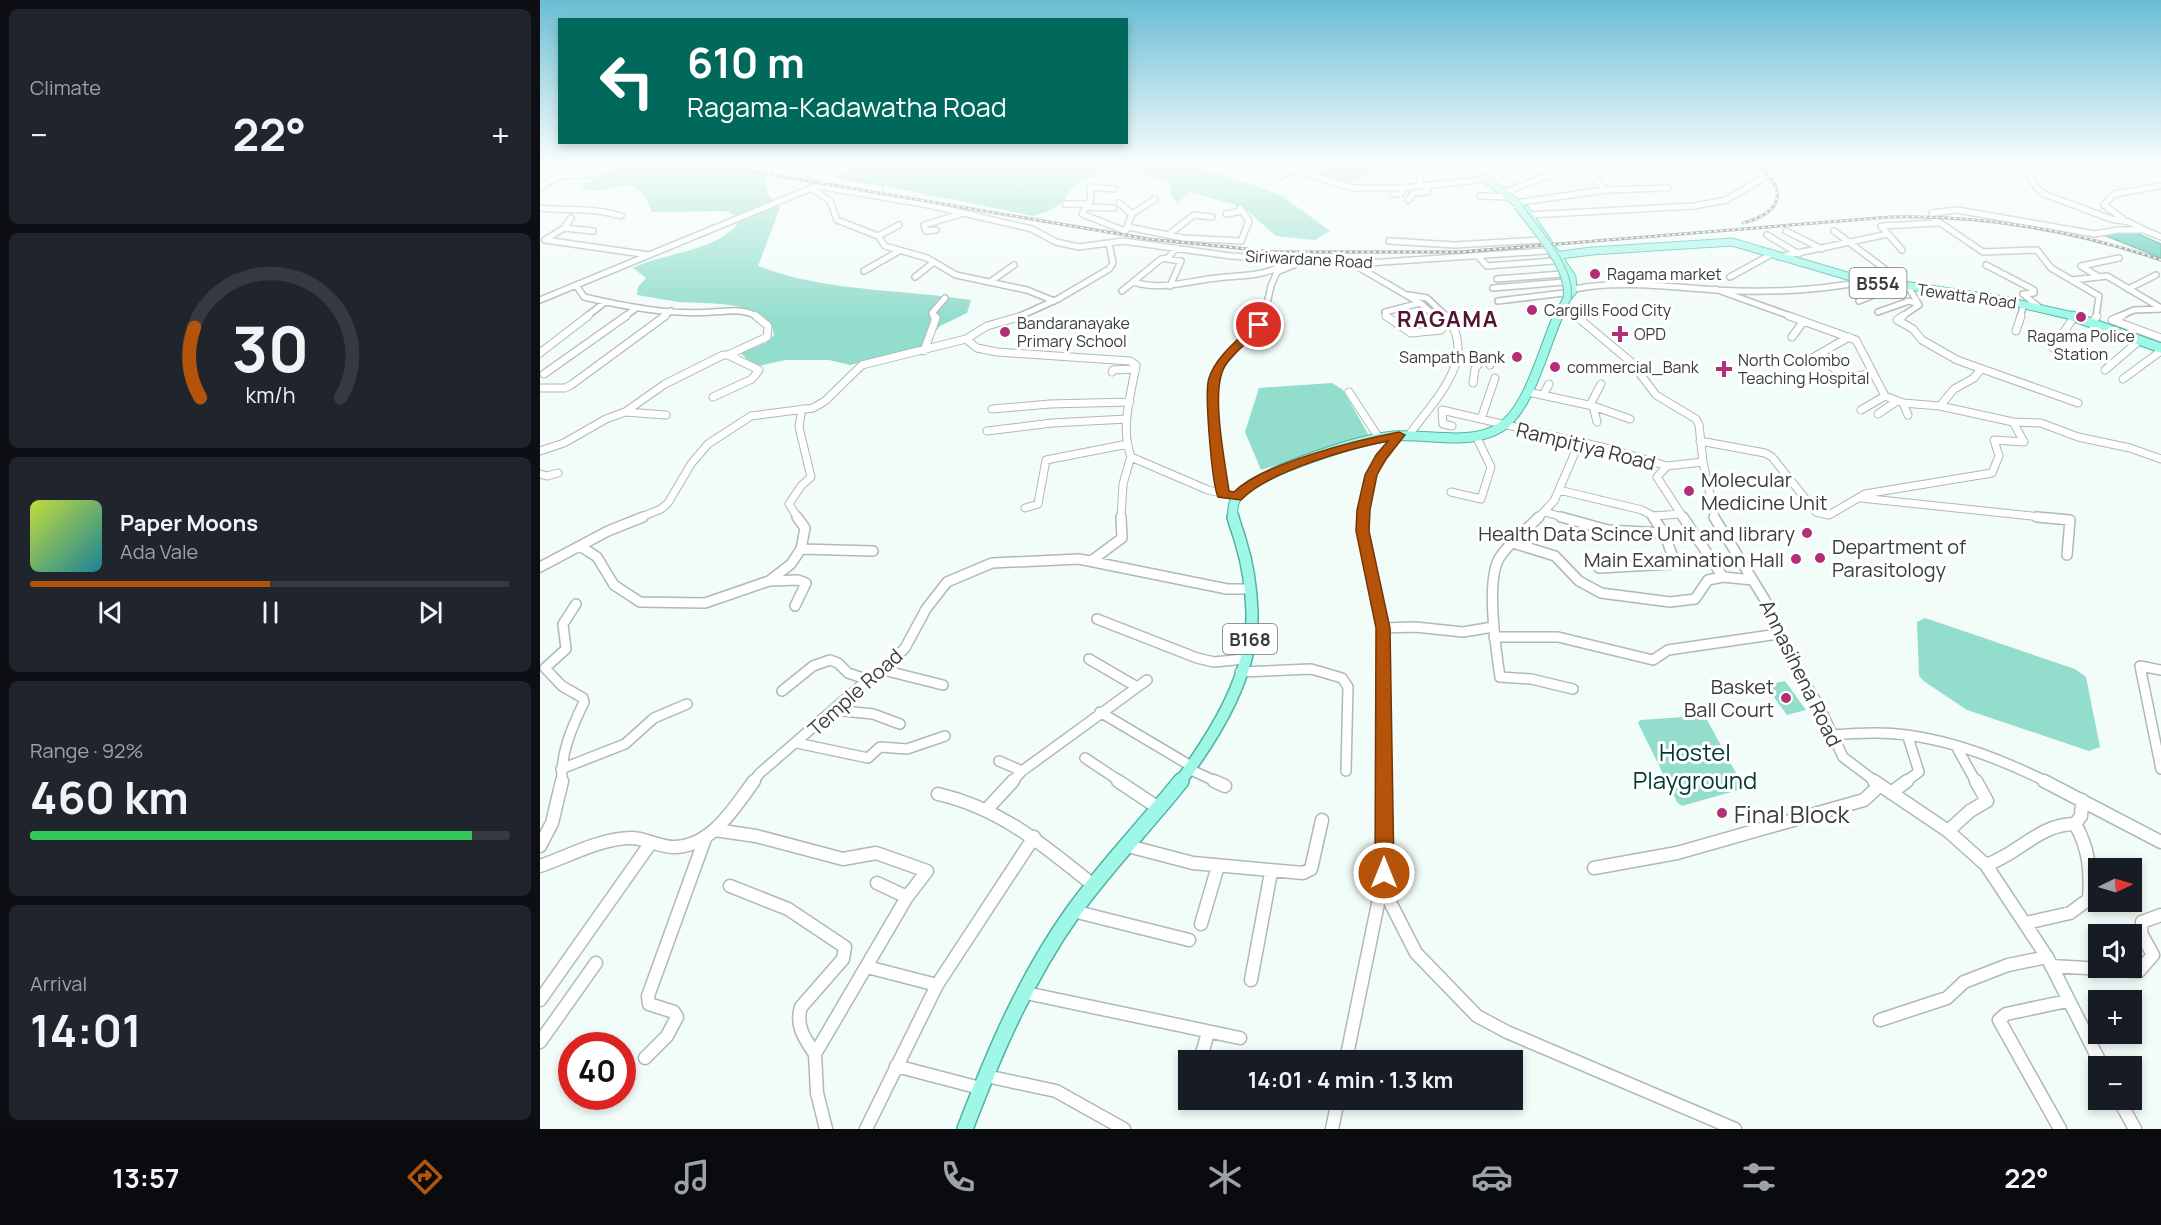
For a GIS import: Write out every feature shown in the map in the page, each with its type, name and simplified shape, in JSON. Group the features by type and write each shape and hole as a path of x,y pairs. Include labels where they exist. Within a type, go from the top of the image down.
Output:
{"main road":[{"path":"1236,497 1246,487 1270,475 1379,438 1404,435 1476,436 1505,425 1513,417 1528,392 1542,353 1567,297 1572,277 1539,240 1523,217"},
{"path":"1526,217 1564,271 1569,286 1567,297"},
{"path":"1531,217 1553,256 1564,282 1567,297"},
{"name":"Tewatta Road","path":"1553,256 1721,241 1867,281 2024,304 2092,323 2161,350"},
{"name":"B168","path":"965,1129 983,1082 1055,938 1093,885 1160,809 1190,768 1217,725 1240,672 1251,628 1249,589 1242,542 1233,515 1236,497"}],"street":[{"path":"540,306 543,298 744,217"},
{"path":"837,217 837,220 878,236 885,246 927,258 956,275 1038,293 1054,301"},
{"path":"936,230 926,231 924,225 953,217"},
{"name":"Siriwardane Road","path":"975,217 1032,229 1067,245 1086,247 1116,240 1231,256 1353,264 1508,254 1553,256"},
{"path":"1086,217 1126,229 1242,241 1249,221 1246,217"},
{"path":"1116,240 1126,229 1131,217"},
{"path":"1168,235 1192,217"},
{"path":"1933,217 1938,223 1983,252 2037,249 2051,268 2099,296 2098,315 2092,323"},
{"path":"1995,217 2095,234 2118,230 2144,230"},
{"path":"2104,217 2129,222"},
{"path":"2121,217 2161,237"},
{"path":"543,240 564,228 571,218"},
{"path":"1902,250 1881,226 1938,223"},
{"path":"878,236 899,225"},
{"path":"564,228 593,231"},
{"path":"1786,231 1822,249"},
{"path":"1834,231 1886,270"},
{"path":"1730,277 1774,256 1799,254 1888,234"},
{"path":"1767,235 1799,254"},
{"path":"543,240 651,255"},
{"path":"1409,242 1455,245 1539,240"},
{"path":"540,567 608,531 661,509 668,503 691,464 708,444 751,416 813,408 825,401 862,365 966,339 978,330 1023,316 1073,293 1109,269 1113,263 1109,243"},
{"path":"1167,259 1177,247"},
{"path":"864,271 899,251"},
{"path":"1508,254 1534,295"},
{"path":"1493,255 1498,267"},
{"path":"1478,256 1485,266 1498,267 1553,256"},
{"path":"2076,257 2082,266 2100,277"},
{"path":"2082,266 2119,258"},
{"path":"1122,291 1161,259 1181,261 1170,286"},
{"path":"1133,282 1146,286 1192,284 1215,278 1259,275 1308,260"},
{"path":"915,276 934,262"},
{"path":"1353,264 1420,303 1437,318 1443,327 1441,330 1411,333 1384,313 1420,303"},
{"path":"990,282 1014,265"},
{"path":"1223,494 1216,436 1213,380 1221,363 1264,318 1270,286 1277,272 1291,265"},
{"path":"1986,265 2034,290 2034,293 2023,294 2039,308"},
{"path":"1497,279 1561,274"},
{"path":"2128,289 2156,275"},
{"path":"2072,280 2108,276 2161,309"},
{"path":"1498,301 1534,295 1567,297 1619,284 1715,290 1765,290 1843,286 1867,281"},
{"path":"1493,288 1564,282"},
{"path":"540,451 564,443 606,419 625,412 665,384 769,334 768,326 755,315 741,310 695,313 635,309 584,297 576,285"},
{"path":"1859,301 1881,292 1890,285"},
{"path":"1909,288 1918,304"},
{"path":"1715,290 1849,337 1858,343 1880,390 1885,396 1900,402 1940,406 2013,422 2041,423 2078,437 2130,448 2161,459"},
{"path":"1348,1050 1384,873 1383,628 1363,531 1364,510 1371,475 1380,458 1404,435 1453,374 1459,360 1460,346 1454,326 1446,315 1424,296 1408,295"},
{"name":"Annasihena Road","path":"1567,297 1579,318 1631,362 1656,395 1696,419 1715,519 1765,600 1788,655 1819,706 1843,757 1948,831 1986,865 2026,923 2049,962 2097,1056"},
{"path":"924,351 936,318 932,313 945,298"},
{"path":"1878,312 1909,301 1918,304"},
{"path":"540,353 604,303"},
{"path":"1918,304 1897,320 1913,329 1933,348 1981,369 2078,403"},
{"path":"2016,331 2024,304"},
{"path":"544,374 635,309"},
{"path":"2161,309 2134,310 2112,320 2161,338"},
{"path":"542,389 571,385 671,311"},
{"path":"2053,348 2074,317"},
{"path":"1792,337 1803,322"},
{"path":"1814,357 1849,337"},
{"path":"966,339 977,348 1130,361 1136,366 1127,420 1131,456 1125,465 1120,519 1122,538 1091,561"},
{"path":"2105,370 2140,340"},
{"path":"2123,379 2161,350"},
{"path":"713,397 758,374 759,370 728,355"},
{"path":"1473,383 1475,369 1482,359 1492,361 1490,365"},
{"path":"1833,368 1855,377 1873,372"},
{"path":"1112,372 1113,370 1136,369"},
{"path":"1940,406 1954,389 1974,378 1981,369"},
{"path":"1481,419 1495,378"},
{"path":"1543,395 1550,384"},
{"path":"1597,422 1597,415 1593,413 1592,406 1601,384"},
{"path":"1560,398 1566,388"},
{"path":"1349,392 1379,438"},
{"path":"1528,392 1592,406 1630,418"},
{"path":"1861,410 1885,396"},
{"path":"992,409 1050,404 1130,402"},
{"path":"1878,414 1900,402"},
{"path":"1900,402 1908,415"},
{"path":"769,581 791,564 801,549 805,528 789,504 801,486 811,477 799,427 802,409"},
{"name":"Rampitiya Road","path":"1452,426 1443,424 1442,410 1580,441 1667,466"},
{"path":"625,412 666,415"},
{"path":"987,431 1052,423 1127,420"},
{"path":"1701,441 1765,453 1772,457 1820,515 1828,515 1876,492 1992,473 1999,456 1994,440 2024,442 2013,422"},
{"path":"1451,492 1481,500 1491,467 1476,436"},
{"path":"1573,689 1531,679 1500,677 1493,632 1494,576 1499,558 1545,512 1559,490 1580,441"},
{"path":"1025,508 1038,504 1046,460 1128,444"},
{"path":"1131,456 1192,485 1236,497"},
{"path":"1703,462 1667,466 1656,477 1722,577"},
{"path":"540,474 547,476 558,473"},
{"path":"1559,490 1642,510 1653,516 1664,533 1674,560 1671,564 1599,568"},
{"path":"1860,498 2070,520 2067,555"},
{"path":"1545,512 1608,530 1664,533"},
{"path":"1653,516 1681,514"},
{"path":"1513,543 1555,556 1579,581 1601,593 1670,602 1695,599 1708,580 1722,577 1753,580"},
{"path":"580,546 597,557 614,585 640,603 705,603 769,581 798,580 806,583 795,606"},
{"path":"801,549 873,551"},
{"name":"Temple Road","path":"710,833 760,774 883,670 905,648 937,592 947,582 961,575 992,563 1091,561 1227,589 1249,589"},
{"path":"540,846 552,823 562,785 561,769 571,729 584,702 583,698 571,693 554,680 545,668 566,649 560,632 562,622 576,604"},
{"path":"1097,619 1197,658 1214,662 1244,659"},
{"path":"1383,628 1415,627 1558,638 1653,660 1668,650 1778,634"},
{"path":"1089,658 1137,687"},
{"path":"782,691 813,666 830,660 848,673 869,680"},
{"path":"2161,670 2140,666 2161,769"},
{"path":"1240,672 1311,669 1342,678 1348,687 1346,771"},
{"path":"883,670 943,685"},
{"path":"988,808 1022,771 1147,680"},
{"path":"561,769 625,744 654,718 687,704"},
{"path":"833,710 873,714 900,724"},
{"path":"1100,712 1190,768 1225,786"},
{"path":"1831,735 1871,732 1973,750 2024,771 2161,842"},
{"path":"797,743 868,758 880,747 907,749 945,736"},
{"path":"1891,793 1919,772 1908,737"},
{"path":"1948,831 1970,811 1988,801 1956,746"},
{"path":"1085,758 1160,809"},
{"path":"999,761 1022,771"},
{"path":"1594,868 1677,854 1864,800 1880,785"},
{"path":"938,794 988,808 1034,837 1093,885"},
{"path":"2075,824 2081,816 2082,800"},
{"path":"1128,846 1174,859 1218,866 1303,873 1311,869 1322,820"},
{"path":"1986,865 2000,862 2047,827 2062,822 2075,824 2083,835 2089,852 2091,876 2089,899 2070,913 2026,923"},
{"path":"645,1058 667,1036 677,1017 674,1012 649,1004 648,996 710,833"},
{"path":"540,866 609,841 634,838 650,844 673,847 687,845 710,833 756,836 843,859 876,853 927,871 907,897 814,1054"},
{"path":"866,1129 937,985 1034,837"},
{"path":"540,1000 650,844"},
{"path":"1201,924 1218,866"},
{"path":"1251,980 1271,872"},
{"path":"1384,873 1391,904 1416,953 1477,1016 1507,1032 1735,1129"},
{"path":"876,883 907,897"},
{"path":"730,886 788,909 845,947 843,958 801,1007 797,1016 797,1024 814,1054 817,1093 826,1129"},
{"path":"1073,911 1189,940"},
{"path":"1880,1020 1947,998 1964,982 2008,965 2049,962 2139,971 2153,955 2141,933 2142,922 2161,915"},
{"path":"540,1042 596,963"},
{"path":"867,967 937,985"},
{"path":"1026,993 1240,1038"},
{"path":"2060,1129 1999,1020 2006,1014 2067,1001"},
{"path":"1203,1050 1208,1033"},
{"path":"896,1066 983,1082 1056,1091 1124,1129"},
{"path":"1332,1129 1336,1110"},
{"path":"2125,1110 2135,1129"}],"green space":[{"path":"737,217 777,217 758,266 810,281 971,300 967,313 940,326 922,347 850,365 829,360 785,360 755,367 741,353 766,343 774,335 770,323 761,315 749,309 734,306 679,302 637,295 638,287 646,278 633,268 701,247 726,234 737,225"},
{"path":"1254,217 1311,217 1330,231 1315,240 1276,236"},
{"path":"1332,383 1343,390 1368,434 1367,437 1261,470 1245,432 1259,388"},
{"path":"1925,618 2075,669 2086,677 2100,747 2089,751 1967,710 1925,682 1919,676 1917,622"},
{"name":"Basket Ball Court","path":"1785,681 1806,710 1787,715 1765,685"},
{"name":"Hostel Playground","path":"1700,716 1706,718 1743,786 1742,789 1682,806 1677,802 1638,723 1640,720"}],"shaded area":[{"path":"2118,231 2134,232 2161,244 2161,258 2104,235"}],"railway":[{"path":"1018,217 1149,239 1278,252 1460,252 1890,217 1925,217 2027,226 2094,240 2161,260"},
{"path":"1743,223 1760,217"}],"place":[{"name":"Ragama market","path":"1595,274"},
{"name":"Cargills Food City","path":"1532,310"},
{"name":"Ragama Police Station","path":"2081,317"},
{"name":"Bandaranayake Primary School","path":"1005,332"},
{"name":"OPD","path":"1620,334"},
{"name":"Sampath Bank","path":"1517,357"},
{"name":"commercial_Bank","path":"1555,367"},
{"name":"North Colombo Teaching Hospital","path":"1724,369"},
{"name":"Molecular Medicine Unit","path":"1689,491"},
{"name":"Health Data Scince Unit and library","path":"1807,533"},
{"name":"Department of Parasitology","path":"1820,558"},
{"name":"Main Examination Hall","path":"1796,559"},
{"name":"Basket Ball Court","path":"1786,698"},
{"name":"Final Block","path":"1722,813"}],"district":[{"name":"RAGAMA","path":"1448,319"}],"route":[{"path":"1259,325 1221,363 1213,380 1216,436 1223,494 1236,497 1246,487 1276,472 1359,443 1399,435 1380,458 1371,475 1364,510 1363,531 1383,628 1384,873"}]}
